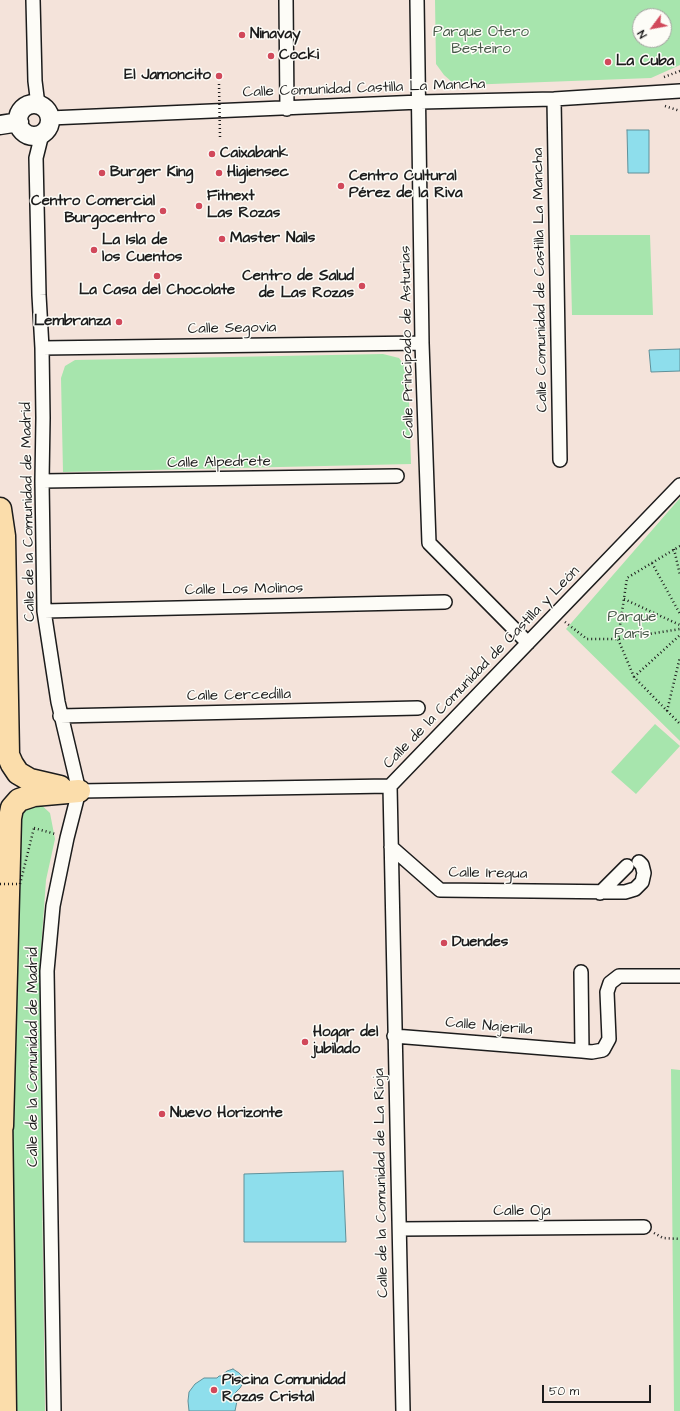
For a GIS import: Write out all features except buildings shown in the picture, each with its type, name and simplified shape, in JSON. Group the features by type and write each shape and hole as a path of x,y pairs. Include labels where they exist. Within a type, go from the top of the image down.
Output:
{"highway":[{"path":"0,509 4,536 8,755 18,773 30,780 79,792"},
{"path":"2,1126 10,818 12,808 19,800 34,795 79,792"},
{"path":"0,1057 5,1411"}],"street":[{"path":"34,0 35,81 38,105"},
{"path":"286,0 287,108"},
{"name":"Calle Principado de Asturias","path":"417,0 420,102 422,343 429,543 528,643"},
{"name":"Calle Comunidad Castilla La Mancha","path":"50,118 420,102 554,99 680,91"},
{"name":"Calle Comunidad de Castilla La Mancha","path":"554,99 560,460"},
{"path":"32,104 43,107 48,112 50,118 50,124 47,130 42,134 32,136 23,131 19,122 19,116 26,106 32,104"},
{"path":"0,125 19,122"},
{"name":"Calle de la Comunidad de Madrid","path":"42,134 36,158 39,295 42,348 44,610 60,716 79,792 67,838 53,906 47,970 54,1411"},
{"name":"Calle Segovia","path":"42,348 422,343"},
{"name":"Calle Alpedrete","path":"42,481 397,476"},
{"name":"Calle de la Comunidad de Castilla y León","path":"79,792 390,786 680,486"},
{"name":"Calle Los Molinos","path":"44,610 445,602"},
{"name":"Calle Cercedilla","path":"60,716 418,708"},
{"name":"Calle de la Comunidad de La Rioja","path":"390,786 403,1411"},
{"name":"Calle Iregua","path":"391,847 440,890 600,893 625,892 635,889 642,882 644,873 642,865 633,864 600,893"},
{"path":"581,972 582,1051"},
{"name":"Calle Najerilla","path":"394,1036 592,1052 603,1050 609,1039 607,992 610,982 619,976 680,976"},
{"name":"Calle Oja","path":"400,1229 644,1227"}],"path":[{"path":"219,84 220,137"},
{"path":"680,546 627,578 618,639 634,677 680,724"},
{"path":"674,549 680,575"},
{"path":"652,562 680,614"},
{"path":"624,599 680,624"},
{"path":"555,615 587,638 618,639 680,629"},
{"path":"634,677 680,635"},
{"path":"667,711 680,657"},
{"path":"0,884 20,884 34,828 67,838"},
{"path":"644,1227 663,1238 680,1239"}],"green space":[{"name":"Parque Otero Besteiro","path":"435,0 680,0 680,65 651,78 465,85 452,82 444,75 436,64"},
{"path":"570,235 650,235 653,315 572,315"},
{"path":"383,354 399,358 408,371 411,464 63,472 61,378 65,366 75,360"},
{"name":"Parque París","path":"680,498 680,741 566,629"},
{"path":"655,724 680,746 636,794 611,772"},
{"path":"38,802 50,813 55,839 46,880 40,963 45,1411 15,1411 12,1278 12,1136 14,1123 16,971 15,816 26,805"},
{"path":"671,1069 680,1070 680,1411 674,1411"}],"water":[{"path":"627,130 649,130 649,173 628,173"},
{"path":"680,349 680,371 651,372 649,350"},
{"path":"343,1171 346,1242 244,1242 244,1174"},
{"name":"Piscina Comunidad Rozas Cristal","path":"233,1369 243,1377 243,1383 235,1393 237,1401 235,1411 189,1411 189,1392 195,1384 204,1378 217,1378"}],"place":[{"name":"Ninavay","path":"242,35"},
{"name":"Cocki","path":"271,56"},
{"name":"La Cuba","path":"608,62"},
{"name":"El Jamoncito","path":"219,76"},
{"name":"Caixabank","path":"212,154"},
{"name":"Burger King","path":"102,173"},
{"name":"Higiensec","path":"219,173"},
{"name":"Centro Cultural Pérez de la Riva","path":"341,186"},
{"name":"Fitnext Las Rozas","path":"199,206"},
{"name":"Centro Comercial Burgocentro","path":"163,211"},
{"name":"Master Nails","path":"222,239"},
{"name":"La Isla de los Cuentos","path":"94,250"},
{"name":"La Casa del Chocolate","path":"157,276"},
{"name":"Centro de Salud de Las Rozas","path":"362,286"},
{"name":"Lembranza","path":"119,322"},
{"name":"Duendes","path":"444,943"},
{"name":"Hogar del jubilado","path":"305,1042"},
{"name":"Nuevo Horizonte","path":"162,1114"},
{"name":"Piscina Comunidad Rozas Cristal","path":"214,1390"}]}
